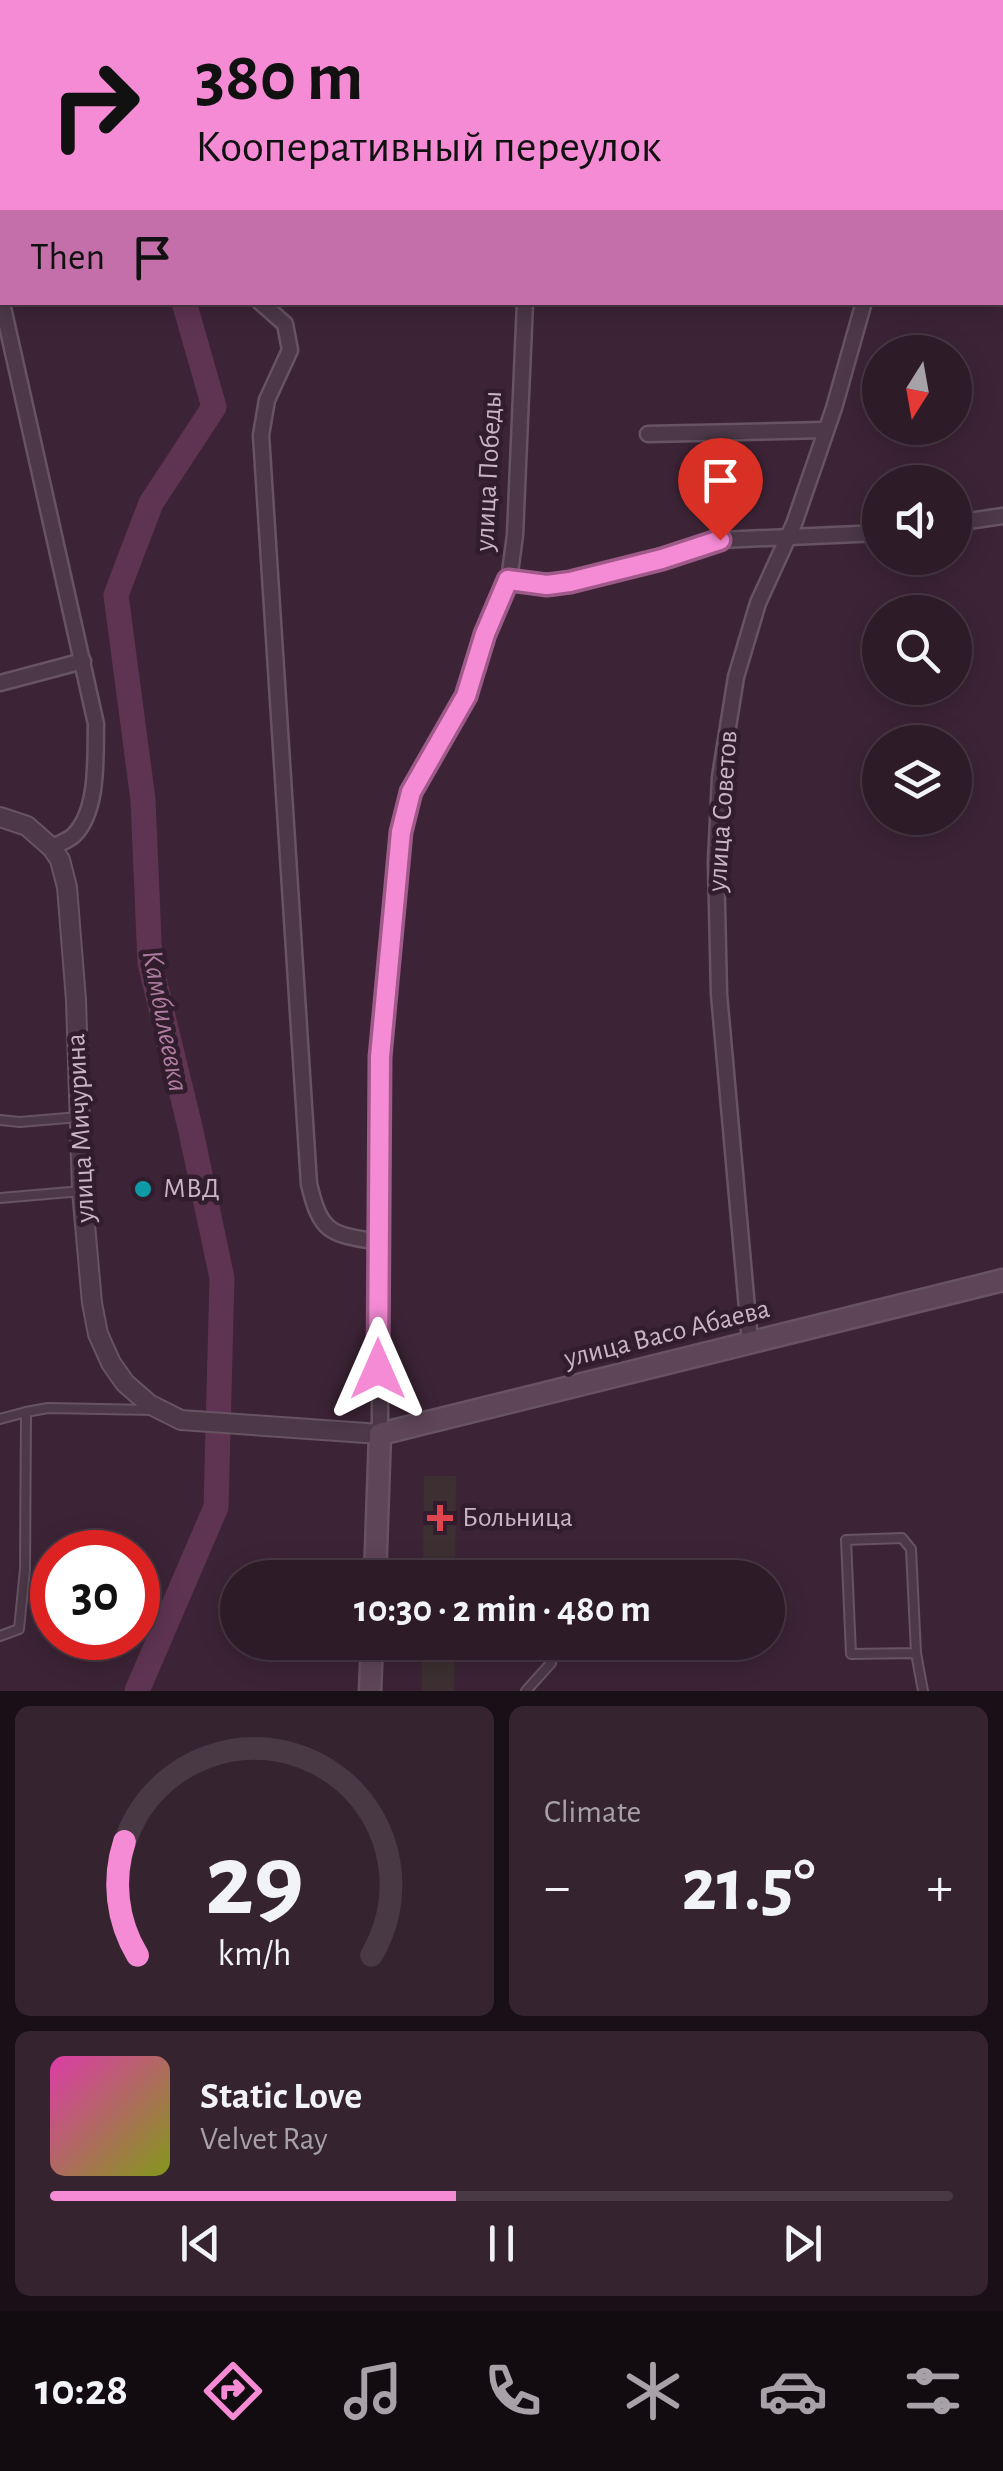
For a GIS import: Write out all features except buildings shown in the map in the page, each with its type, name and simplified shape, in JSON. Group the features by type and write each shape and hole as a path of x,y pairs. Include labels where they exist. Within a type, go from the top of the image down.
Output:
{"main road":[{"name":"улица Васо Абаева","path":"380,1434 1003,1280"},
{"name":"улица Победы","path":"375,1560 380,1434"},
{"path":"370,1691 371,1660"}],"street":[{"path":"0,818 27,826 52,848 74,835 88,809 96,724 2,305"},
{"path":"263,305 285,324 290,350 266,400 261,435 309,1184 317,1216 328,1228 379,1242"},
{"name":"улица Победы","path":"380,1434 380,1057 401,832 411,792 466,696 485,634 508,580 515,535 525,305"},
{"name":"улица Советов","path":"750,1342 719,994 716,862 720,777 736,677 758,603 788,538 863,305"},
{"path":"648,434 825,430"},
{"path":"972,521 1003,516"},
{"path":"508,580 547,585 662,559 720,540 862,534"},
{"path":"0,683 83,662"},
{"name":"улица Мичурина","path":"52,848 68,886 82,1191 92,1303 98,1334 112,1364 125,1383 157,1410 195,1422 344,1433"},
{"name":"улица Васо Абаева","path":"344,1433 380,1434"}],"lane":[{"path":"0,1120 20,1122 79,1116"},
{"path":"0,1198 82,1191"},
{"path":"0,1420 48,1408 157,1410"},
{"path":"0,1636 19,1628 25,1569 26,1412"},
{"path":"916,1653 851,1654 846,1540 902,1538 912,1549 916,1653 923,1691"},
{"path":"526,1691 552,1660"}],"shaded area":[{"name":"Больница","path":"424,1476 456,1476 455,1560 423,1560"},
{"path":"422,1660 455,1660 454,1691 422,1691"}],"waterway":[{"name":"Камбилеевка","path":"137,1691 216,1507 222,1278 150,963 143,800 116,595 151,503 214,407 185,305"}],"place":[{"name":"МВД","path":"143,1189"},
{"name":"Больница","path":"440,1518"}],"route":[{"path":"378,1369 380,1057 396,865 411,792 466,696 485,634 508,580 547,585 570,582 720,540"}]}
